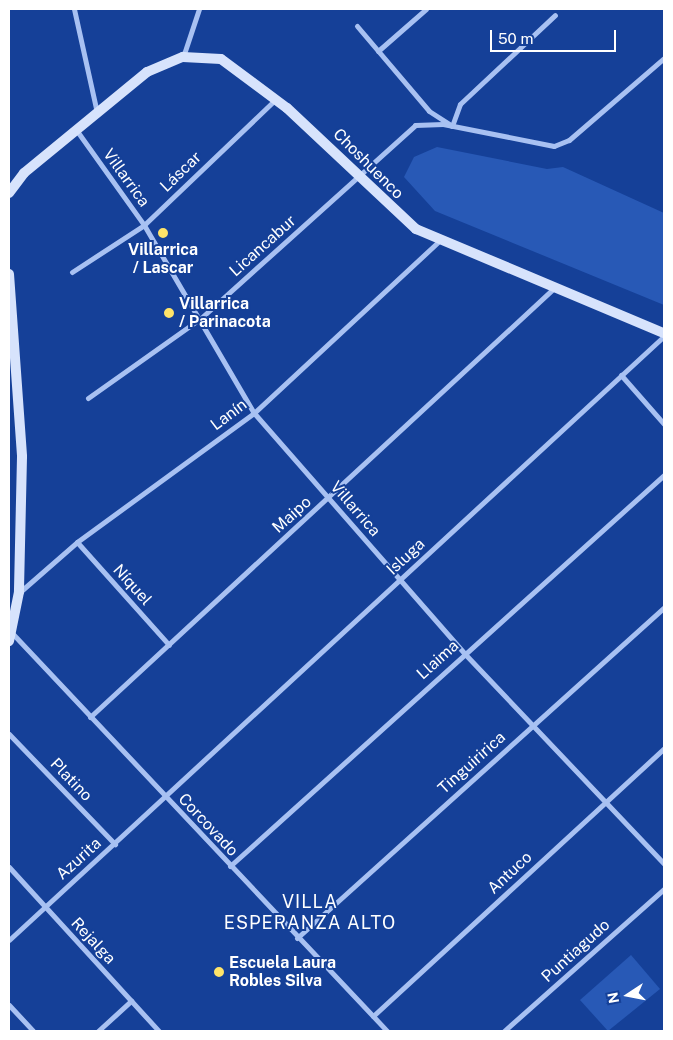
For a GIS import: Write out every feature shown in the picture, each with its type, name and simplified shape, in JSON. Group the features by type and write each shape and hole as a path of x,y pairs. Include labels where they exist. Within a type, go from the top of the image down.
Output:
{"street":[{"path":"74,9 97,115"},
{"path":"183,57 199,9"},
{"path":"378,51 426,9"},
{"path":"452,126 460,104 555,15"},
{"name":"Licancabur","path":"357,26 429,111 452,126"},
{"name":"Choshuenco","path":"9,193 24,173 97,115 147,72 183,57 221,59 276,99 362,175 395,212 439,241 664,335"},
{"name":"Licancabur","path":"88,398 201,318 362,175 415,125 452,126 554,146 568,140 664,58"},
{"name":"Láscar","path":"72,272 144,225 276,99"},
{"name":"Villarrica","path":"77,131 144,225 201,318 254,413 464,653 664,864"},
{"name":"Lanín","path":"19,592 77,542 254,413 439,241"},
{"path":"9,274 11,339 22,456 19,592 10,636"},
{"name":"Maipo","path":"90,717 554,289"},
{"name":"Isluga","path":"164,796 664,335"},
{"path":"621,376 664,424"},
{"name":"Llaima","path":"230,866 464,653 664,475"},
{"name":"Níquel","path":"77,542 169,645"},
{"name":"Tinguiririca","path":"297,938 664,606"},
{"name":"Corcovado","path":"10,636 90,717 387,1031"},
{"name":"Platino","path":"9,734 114,844"},
{"name":"Antuco","path":"373,1016 664,748"},
{"name":"Azurita","path":"9,940 164,796"},
{"name":"Rejalga","path":"9,866 44,907 159,1031"},
{"name":"Puntiagudo","path":"504,1031 664,889"},
{"path":"98,1031 132,1001"},
{"path":"9,1005 33,1031"}],"shaded area":[{"path":"437,147 547,169 563,167 664,213 664,305 435,211 404,177 414,157"},
{"path":"631,955 660,989 608,1031 580,1000"}],"place":[{"name":"Villarrica / Lascar","path":"163,233"},
{"name":"Villarrica / Parinacota","path":"169,313"},
{"name":"Escuela Laura Robles Silva","path":"219,972"}],"district":[{"name":"VILLA ESPERANZA ALTO","path":"310,913"}]}
